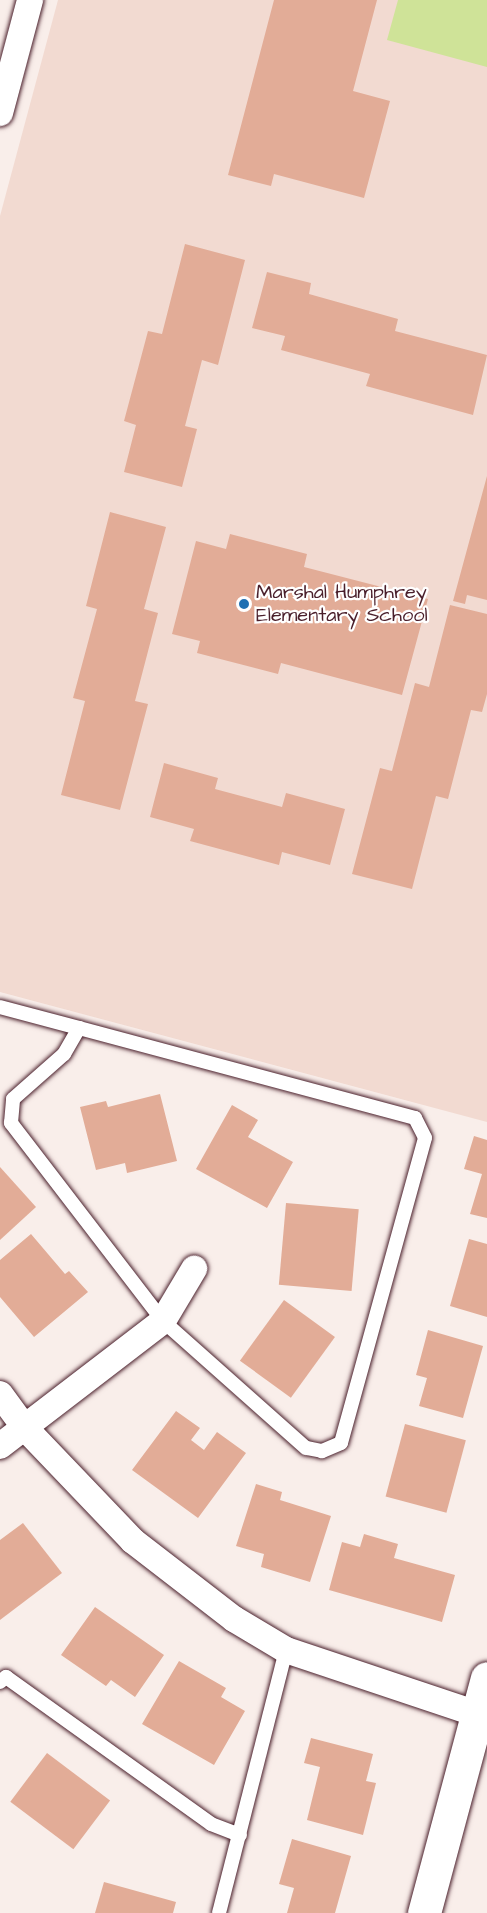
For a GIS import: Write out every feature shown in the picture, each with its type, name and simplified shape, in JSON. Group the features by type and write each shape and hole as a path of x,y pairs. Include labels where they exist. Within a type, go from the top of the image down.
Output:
{"street":[{"path":"0,113 7,61 30,0"},
{"path":"0,1446 163,1321 194,1269"},
{"path":"0,1394 25,1428 133,1541 234,1619 286,1650 477,1714"},
{"path":"424,1913 487,1678"}],"lane":[{"path":"0,1007 79,1028 415,1118 425,1138 341,1443 322,1451 306,1448 163,1321 11,1123 13,1099 64,1054 79,1028"},
{"path":"219,1913 286,1650"},
{"path":"0,1682 6,1677 211,1824 240,1835"}],"shaded area":[{"name":"Marshal Humphrey Elementary School","path":"58,0 487,0 487,1122 0,992 0,216"}],"green space":[{"path":"398,0 487,0 487,67 387,40"}],"building":[{"path":"274,0 377,0 353,91 390,101 364,198 274,174 271,186 228,175"},
{"path":"185,244 245,260 218,365 202,360 185,426 197,429 182,487 124,472 136,425 124,421 148,331 162,334"},
{"path":"267,272 311,283 309,294 398,319 395,331 487,355 473,415 366,386 370,374 281,350 285,336 252,328"},
{"path":"487,476 487,600 467,595 465,604 453,601"},
{"path":"110,512 166,527 144,609 158,613 135,701 148,704 120,810 61,795 85,701 73,698 97,609 86,606"},
{"path":"230,534 307,554 304,567 428,599 402,695 281,663 278,674 197,653 200,641 172,634 196,541 226,549"},
{"path":"450,605 487,614 487,694 482,712 471,710 448,799 436,796 412,889 352,874 380,768 392,771 415,683 429,687"},
{"path":"164,763 218,778 215,789 282,807 286,793 345,809 330,865 282,852 279,865 190,841 194,829 150,817"},
{"path":"160,1094 177,1161 127,1173 125,1163 96,1170 80,1107 106,1101 108,1107"},
{"path":"232,1105 258,1120 248,1137 293,1162 267,1208 196,1169"},
{"path":"474,1136 487,1140 487,1218 470,1214 482,1174 464,1169"},
{"path":"0,1167 36,1207 0,1240"},
{"path":"286,1203 359,1209 352,1291 279,1285"},
{"path":"31,1234 65,1274 69,1271 88,1292 34,1337 0,1297 0,1260"},
{"path":"469,1239 487,1244 487,1317 450,1306"},
{"path":"284,1300 335,1337 291,1398 240,1361"},
{"path":"428,1330 483,1346 463,1418 419,1406 427,1378 416,1375"},
{"path":"176,1411 200,1428 191,1440 204,1450 217,1432 246,1453 198,1518 132,1470"},
{"path":"405,1424 466,1440 446,1513 386,1496"},
{"path":"256,1484 282,1492 280,1500 331,1516 310,1582 261,1567 264,1554 236,1546"},
{"path":"23,1523 62,1573 0,1620 0,1540"},
{"path":"364,1534 398,1544 394,1558 455,1575 442,1622 329,1590 342,1542 360,1547"},
{"path":"95,1607 164,1655 135,1697 111,1680 106,1686 61,1655"},
{"path":"179,1661 226,1688 221,1697 245,1711 214,1765 142,1724"},
{"path":"311,1738 373,1754 366,1781 376,1783 363,1835 307,1820 320,1767 304,1763"},
{"path":"47,1753 110,1801 73,1849 10,1802"},
{"path":"292,1839 351,1856 335,1913 287,1913 294,1888 279,1884"},
{"path":"104,1882 176,1902 173,1913 95,1913"}],"place":[{"name":"Marshal Humphrey Elementary School","path":"244,604"}]}
